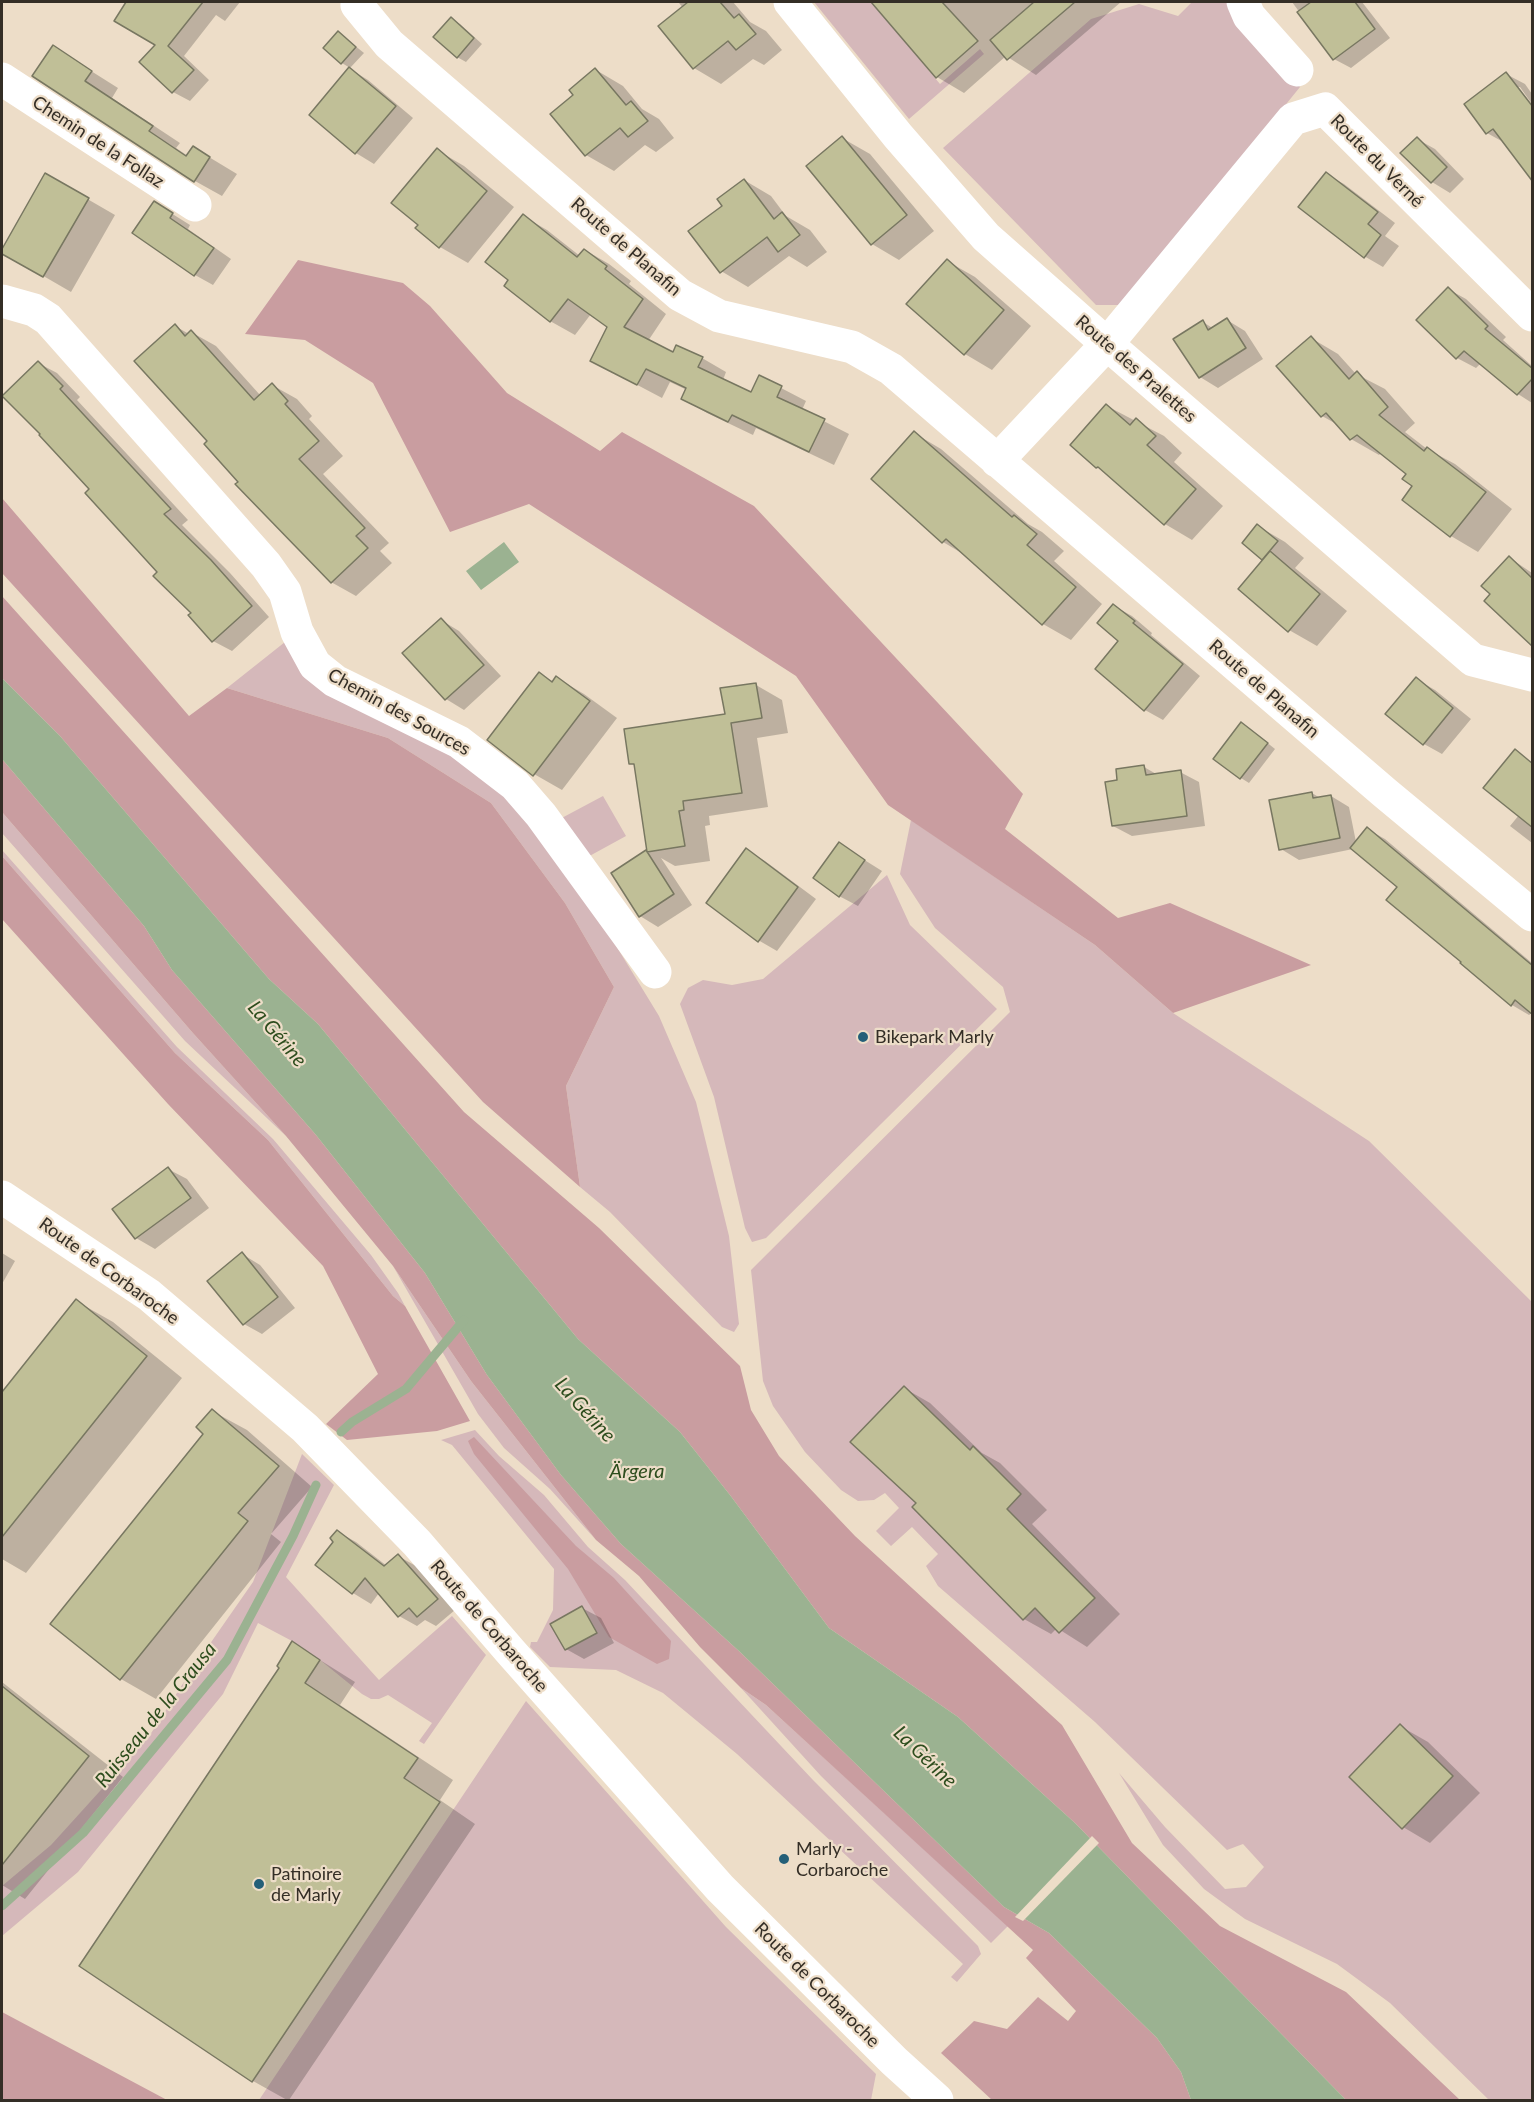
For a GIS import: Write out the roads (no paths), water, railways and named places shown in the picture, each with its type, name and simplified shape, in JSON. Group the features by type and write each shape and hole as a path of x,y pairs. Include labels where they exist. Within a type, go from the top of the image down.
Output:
{"street":[{"name":"Route de Planafin","path":"358,2 357,5 389,44 680,295 719,316 852,347 891,369 1385,793 1533,915"},
{"name":"Route des Pralettes","path":"790,2 898,136 986,237 1473,660 1533,675"},
{"path":"1243,2 1249,16 1297,70"},
{"name":"Chemin de la Follaz","path":"2,79 195,205"},
{"name":"Route du Verné","path":"1107,344 1293,119 1325,109 1533,315"},
{"name":"Chemin des Sources","path":"2,301 34,310 48,319 266,565 285,592 297,632 315,665 335,681 459,742 515,785 541,814 655,972"},
{"path":"997,460 1107,344"},
{"name":"Route de Corbaroche","path":"2,1197 149,1295 305,1428 417,1543 720,1888 834,2003 937,2100"}],"water":[{"path":"504,542 519,562 481,590 466,571"},
{"name":"Ärgera","path":"2,678 60,736 269,979 318,1024 578,1339 680,1432 829,1628 958,1717 1075,1823 1346,2100 1191,2100 1181,2072 1157,2038 1049,1933 1004,1907 740,1652 621,1544 561,1475 487,1375 425,1273 316,1135 172,970 144,926 2,759"}],"waterway":[{"name":"Ruisseau de la Crausa","path":"341,1432 352,1422 406,1389 464,1320"},
{"name":"Ruisseau de la Crausa","path":"2,1906 83,1833 227,1660 293,1536 316,1485"}],"place":[{"name":"Bikepark Marly","path":"863,1037"},
{"name":"Marly - Corbaroche","path":"784,1859"},
{"name":"Patinoire de Marly","path":"259,1884"}],"water label":[{"name":"La Gérine","path":"277,1034"},
{"name":"La Gérine","path":"585,1410"},
{"name":"La Gérine","path":"925,1757"}]}
